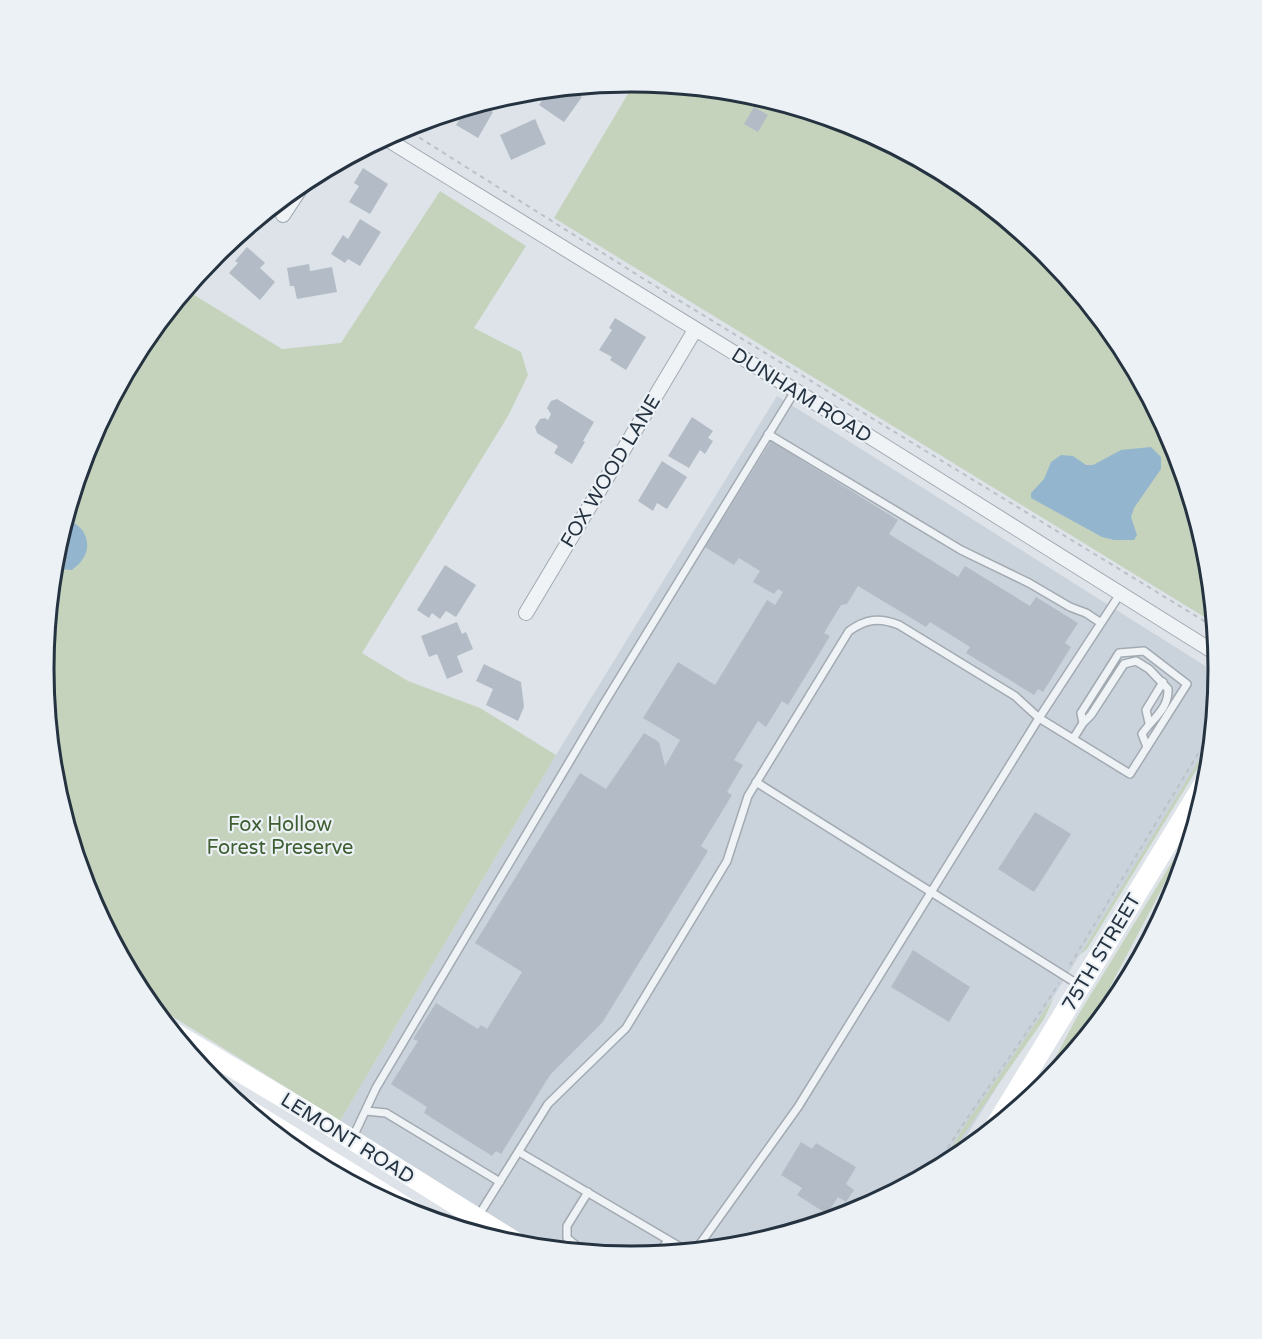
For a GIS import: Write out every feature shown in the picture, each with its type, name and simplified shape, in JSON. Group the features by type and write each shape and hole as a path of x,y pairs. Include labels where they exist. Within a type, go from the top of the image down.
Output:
{"main road":[{"name":"75TH STREET","path":"1008,1106 1192,804"},
{"name":"LEMONT ROAD","path":"192,1044 352,1140 471,1224"}],"street":[{"name":"DUNHAM ROAD","path":"394,144 1207,648"},
{"path":"283,215 290,205"},
{"name":"FOX WOOD LANE","path":"526,613 695,330"}],"lane":[{"path":"352,1140 376,1088 579,745 795,391"},
{"path":"768,434 960,550 1029,583 1101,623"},
{"path":"700,1242 795,1111 1119,594"},
{"path":"473,1224 548,1104 626,1028 727,861 748,796 849,631 873,620 886,620 898,625 1015,696 1040,718 1130,774 1187,684 1144,651 1119,653 1081,713 1083,723"},
{"path":"1073,739 1124,664 1136,661 1149,669 1168,689 1169,698 1158,716 1149,723 1142,734 1147,747"},
{"path":"1149,723 1146,710 1163,682"},
{"path":"756,782 1081,986"},
{"path":"366,1111 386,1113 500,1182"},
{"path":"519,1152 676,1244"},
{"path":"574,1243 567,1238 567,1226 588,1192"},
{"path":"665,1245 668,1240"}],"path":[{"path":"414,134 635,271 644,279 1206,622"},
{"path":"1074,957 1203,746"},
{"path":"944,1154 1055,990"}],"shaded area":[{"path":"777,396 1208,668 1207,707 1200,762 963,1141 919,1169 852,1203 780,1227 706,1242 669,1245 593,1245 524,1236 340,1121 556,755"}],"green space":[{"path":"629,92 706,97 780,112 852,136 920,170 982,212 1039,261 1089,318 1111,349 1148,414 1177,484 1197,557 1206,618 554,218"},
{"name":"Fox Hollow Forest Preserve","path":"440,191 526,246 474,328 521,352 528,375 508,416 362,653 408,681 480,708 556,755 340,1121 168,1014 151,990 131,958 98,890 74,819 59,745 54,670 55,632 65,557 85,484 98,449 131,381 173,318 193,294 282,349 341,343"},
{"path":"1201,757 1200,764 1087,949 1080,955"},
{"path":"1176,857 1101,1004 1052,1064 1077,1017"},
{"path":"1054,997 1044,1019 957,1145 950,1150 967,1122"}],"water":[{"path":"1151,447 1161,457 1161,469 1134,508 1131,517 1137,535 1134,540 1114,540 1102,537 1031,498 1031,493 1044,479 1051,462 1061,455 1073,456 1086,465 1093,465 1121,450"},
{"path":"73,523 85,535 87,547 81,561 72,570 63,569"}],"building":[{"path":"579,95 582,97 564,122 539,105 543,99"},
{"path":"754,107 768,115 758,132 744,124"},
{"path":"490,110 493,112 478,138 456,125 460,119"},
{"path":"535,119 546,144 511,160 500,135"},
{"path":"363,168 388,184 370,214 349,202 359,186 354,183"},
{"path":"360,219 381,232 360,266 348,259 345,263 331,254 343,235 348,239"},
{"path":"247,247 265,263 260,268 275,282 260,300 229,273 238,263 235,261"},
{"path":"309,264 310,271 332,267 337,292 297,299 294,286 290,286 287,268"},
{"path":"615,318 646,337 626,370 610,360 612,357 599,350 612,330 609,328"},
{"path":"557,399 594,422 572,464 554,453 558,446 537,433 535,427 540,419 548,420 551,414 547,408 551,401"},
{"path":"692,417 713,431 708,438 713,441 705,454 700,450 689,468 668,456"},
{"path":"771,441 898,520 889,534 958,577 965,566 1030,606 1036,597 1078,623 1065,643 1071,647 1043,692 1038,689 1034,695 966,653 970,647 930,622 926,627 858,586 847,604 841,605 824,633 830,636 788,705 782,701 766,727 758,721 734,760 743,765 727,792 732,795 701,846 708,851 602,1023 550,1075 501,1154 496,1151 492,1156 424,1113 427,1107 391,1084 418,1041 413,1039 436,1003 478,1029 481,1025 487,1029 522,972 475,943 580,773 606,789 644,733 659,742 665,766 680,740 643,718 678,662 715,685 767,600 775,605 783,592 778,589 774,594 753,582 760,571 739,558 734,565 705,547"},
{"path":"662,461 687,477 667,509 657,503 653,511 638,501"},
{"path":"445,565 476,585 456,617 446,611 440,619 432,613 429,618 417,610"},
{"path":"457,622 462,634 466,632 473,649 457,656 463,672 447,679 437,654 429,657 421,636"},
{"path":"484,664 521,682 524,707 518,721 486,705 493,689 476,681"},
{"path":"1035,812 1071,834 1034,892 998,869"},
{"path":"913,950 970,987 949,1022 891,987"},
{"path":"801,1142 812,1149 816,1143 856,1167 846,1184 854,1190 846,1202 838,1197 829,1211 825,1213 797,1195 802,1188 781,1175"}]}
